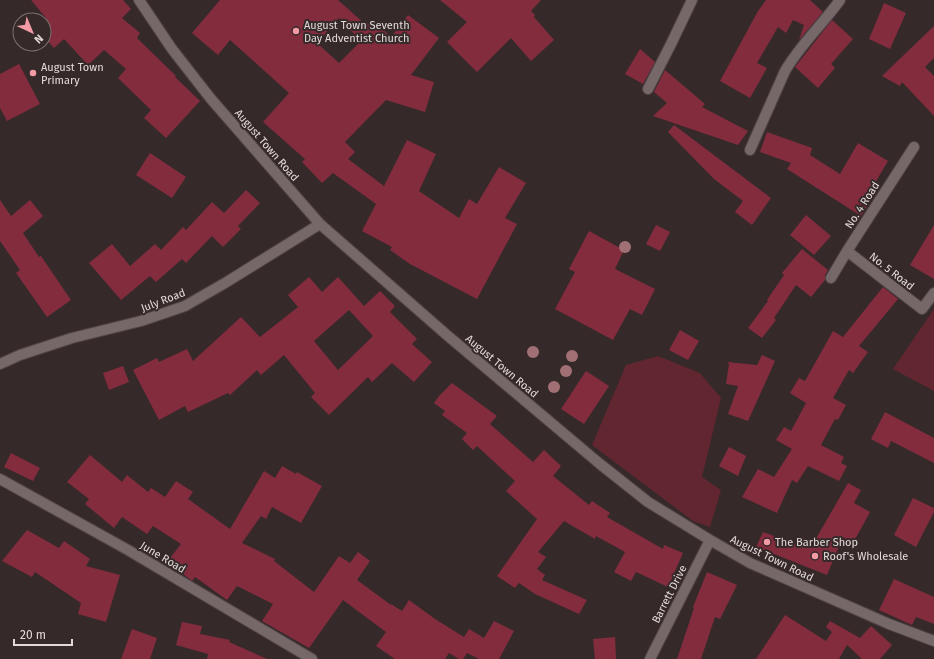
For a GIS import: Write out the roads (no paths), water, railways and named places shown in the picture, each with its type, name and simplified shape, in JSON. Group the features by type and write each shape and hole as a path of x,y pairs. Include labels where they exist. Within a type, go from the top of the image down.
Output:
{"street":[{"name":"August Town Road","path":"139,0 172,49 201,86 320,224 448,336 600,464 648,502 750,563 889,624 934,641"},
{"path":"648,88 672,44 692,0"},
{"path":"750,150 785,71 792,59 840,0"},
{"name":"No. 4 Road","path":"831,278 914,147"},
{"name":"July Road","path":"0,364 20,355 72,338 141,321 184,306 226,283 320,224"},
{"name":"No. 5 Road","path":"847,251 922,309 934,293"},
{"name":"June Road","path":"0,479 128,550 312,659"},
{"name":"Barrett Drive","path":"650,659 710,540"}],"place":[{"name":"August Town Seventh Day Adventist Church","path":"296,31"},
{"name":"August Town Primary","path":"33,73"},
{"name":"The Barber Shop","path":"767,542"},
{"name":"Roof's Wholesale","path":"815,556"}]}
